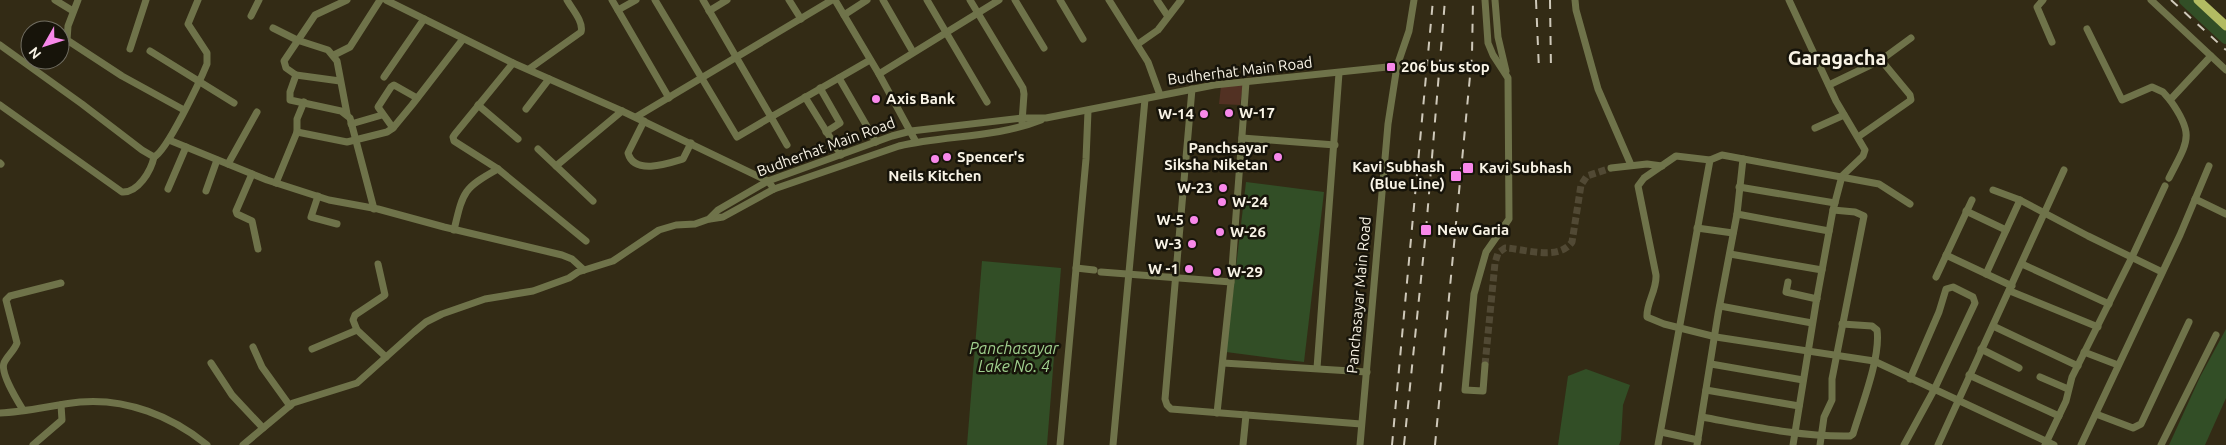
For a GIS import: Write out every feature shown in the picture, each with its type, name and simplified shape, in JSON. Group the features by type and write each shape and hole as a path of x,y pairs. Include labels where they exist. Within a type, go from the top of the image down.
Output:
{"main road":[{"path":"2198,0 2226,26"}],"street":[{"path":"55,0 73,11"},
{"path":"78,0 66,35 67,40 122,76 184,110"},
{"path":"130,48 146,0"},
{"path":"0,105 122,192 128,192 150,170 154,157 158,155 169,140 207,64 207,53 189,29 187,22 198,0"},
{"path":"251,16 259,0"},
{"path":"340,81 296,74 286,68 284,61 315,15 347,0"},
{"path":"334,55 350,47 380,0"},
{"path":"386,0 513,63 692,143 768,181 774,189"},
{"path":"529,70 581,32 580,22 567,0"},
{"path":"612,0 669,98"},
{"path":"618,10 636,0"},
{"path":"655,0 737,137 870,60"},
{"path":"703,0 738,57 787,145"},
{"path":"709,11 728,0"},
{"path":"789,0 801,19"},
{"path":"636,118 834,0 879,74 916,142"},
{"path":"844,15 867,0"},
{"path":"882,0 914,52"},
{"path":"927,0 987,102"},
{"path":"970,0 1023,88 1022,128"},
{"path":"879,74 999,0"},
{"path":"1015,0 1044,48"},
{"path":"1060,0 1083,39"},
{"path":"1109,0 1138,44 1160,95"},
{"path":"1157,0 1167,15"},
{"path":"1138,44 1158,30 1167,15 1181,0"},
{"name":"Panchasayar Main Road","path":"1360,445 1388,124 1397,66 1409,31 1414,0"},
{"path":"1485,0 1488,43 1493,55 1508,78"},
{"path":"1485,365 1483,391 1465,390 1474,294 1486,252 1509,219 1508,78 1498,37 1495,0"},
{"path":"1575,0 1576,10 1598,89 1631,165"},
{"path":"1789,0 1844,115 1865,150 1863,156 1842,176 1834,207 1812,323 1793,445"},
{"path":"2043,0 2036,7 2052,42"},
{"path":"2151,0 2226,70"},
{"path":"384,77 424,19"},
{"path":"273,28 297,40 328,50 334,55 337,61 347,114 374,208"},
{"path":"2087,29 2122,100 2152,87 2164,92 2179,112 2185,126 2188,142 2169,178"},
{"path":"1829,85 1881,60 1910,38"},
{"path":"296,132 347,142 381,134 393,128 463,39"},
{"path":"0,45 154,157"},
{"path":"150,51 200,80 234,103"},
{"path":"2170,100 2210,56"},
{"path":"1858,137 1911,100 1910,95 1881,60"},
{"path":"513,63 453,137 458,145 498,169 586,241"},
{"name":"Budherhat Main Road","path":"709,219 718,210 768,181 911,131 1022,118 1046,118 1192,89 1397,66"},
{"path":"1317,368 1339,73"},
{"path":"296,74 290,98 292,101 304,102 347,114"},
{"path":"526,109 549,78"},
{"path":"839,78 876,142"},
{"path":"1216,413 1231,282 1246,82"},
{"path":"393,128 378,107 394,85 417,98"},
{"path":"820,88 840,123 826,132"},
{"path":"1192,89 1165,399 1167,405 1172,409 1362,424"},
{"path":"805,97 841,155"},
{"path":"1113,445 1145,99"},
{"path":"276,183 296,132 297,119 304,102"},
{"path":"478,105 518,139"},
{"path":"556,166 622,111"},
{"path":"1060,445 1088,111"},
{"path":"228,164 257,112"},
{"path":"351,124 382,115"},
{"path":"1815,128 1844,115"},
{"path":"243,445 264,428 288,403 357,383 426,322 442,314 485,299 533,291 584,270 613,261 658,230 723,217 774,189 889,149 916,142 1022,128 1046,118"},
{"path":"644,121 628,153 634,163 644,167 683,159 692,143"},
{"path":"1242,138 1335,145"},
{"path":"885,139 889,149"},
{"path":"169,140 276,183 318,196 374,208 574,261 584,270"},
{"path":"168,189 186,147"},
{"path":"538,148 593,201"},
{"path":"1910,204 1879,184 1842,176 1722,155 1710,160 1676,156 1644,178 1638,186 1656,275 1656,284 1647,317 1652,321 1716,337 1874,361 2048,444 2084,352 2098,327 2165,186"},
{"path":"1661,432 1697,442 1737,214 1743,159"},
{"path":"206,191 217,160"},
{"path":"1658,445 1710,160"},
{"path":"1611,168 1647,164 1662,166"},
{"path":"2081,445 2209,166"},
{"path":"454,230 464,192 472,184 498,169"},
{"path":"1938,445 2064,170"},
{"path":"252,174 236,212 252,221 258,249"},
{"path":"1739,187 1834,207 1864,216 1832,380 1832,400 1826,409 1820,445"},
{"path":"1994,190 2045,212 2088,236 2162,272"},
{"path":"318,196 312,217 337,224"},
{"path":"2195,199 2226,214"},
{"path":"1936,277 1972,200"},
{"path":"1986,274 2020,200"},
{"path":"718,210 723,217"},
{"path":"1966,211 2006,230"},
{"path":"1737,214 1829,231"},
{"path":"1697,228 1733,234"},
{"path":"1730,254 1822,270"},
{"path":"1946,255 2011,288 2098,327"},
{"path":"378,264 385,295 355,315 353,320 357,330 386,357"},
{"path":"2022,264 2109,304"},
{"path":"1076,268 1231,282"},
{"path":"1788,282 1786,292 1817,299"},
{"path":"23,410 6,379 3,369 3,364 17,343 6,300 10,296 61,283"},
{"path":"1904,445 1934,390 1975,303 1973,297 1953,287 1946,289 1936,319 1910,379"},
{"path":"1720,306 1812,323"},
{"path":"2096,414 2133,428 2141,424 2189,322"},
{"path":"1702,417 1821,437 1853,434 1874,361 1877,330 1872,326 1842,324"},
{"path":"1993,326 2078,366"},
{"path":"312,348 357,330"},
{"path":"2161,445 2216,335"},
{"path":"254,347 262,367 288,403"},
{"path":"1981,349 2020,368"},
{"path":"2084,352 2118,364"},
{"path":"211,363 232,395 264,428"},
{"path":"1223,363 1367,372"},
{"path":"1711,364 1803,380"},
{"path":"1969,375 2059,416"},
{"path":"2040,377 2068,389"},
{"path":"1706,390 1799,406"},
{"path":"0,413 98,401 145,410 166,418 207,445"},
{"path":"33,445 62,420 61,405"},
{"path":"1243,445 1246,415"}],"shaded area":[{"path":"1243,84 1240,105 1219,104 1221,86"}],"water":[{"path":"1246,182 1324,192 1304,362 1226,352"},
{"name":"Panchasayar Lake No. 4","path":"982,261 1061,268 1047,445 967,445"},
{"path":"2226,329 2226,398 2205,445 2169,445 2200,377"},
{"path":"1586,369 1630,385 1623,405 1619,445 1558,445 1568,376"}],"waterway":[{"path":"2185,0 2226,38"}],"tunnel":[{"path":"1485,365 1495,263 1498,253 1505,248 1550,253 1566,248 1572,242 1581,185 1587,176 1611,168"}],"railway":[{"path":"1392,445 1433,0"},
{"path":"1404,445 1426,230 1445,0"},
{"path":"1435,445 1472,55 1473,0"},
{"path":"1536,0 1539,70"},
{"path":"1550,0 1551,71"},
{"path":"2171,0 2226,50"}],"place":[{"name":"206 bus stop","path":"1391,67"},
{"name":"Axis Bank","path":"876,99"},
{"name":"W-17","path":"1229,113"},
{"name":"W-14","path":"1204,114"},
{"name":"Spencer's","path":"947,157"},
{"name":"Panchsayar Siksha Niketan","path":"1278,157"},
{"name":"Neils Kitchen","path":"935,159"},
{"name":"Kavi Subhash","path":"1468,168"},
{"name":"Kavi Subhash (Blue Line)","path":"1456,176"},
{"name":"W-23","path":"1223,188"},
{"name":"W-24","path":"1222,202"},
{"name":"W-5","path":"1194,220"},
{"name":"New Garia","path":"1426,230"},
{"name":"W-26","path":"1220,232"},
{"name":"W-3","path":"1192,244"},
{"name":"W -1","path":"1189,269"},
{"name":"W-29","path":"1217,272"}],"district":[{"name":"Garagacha","path":"1837,58"}]}
